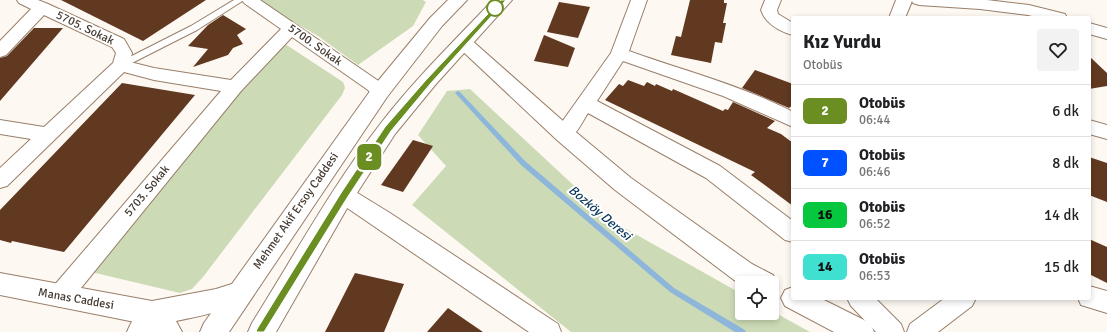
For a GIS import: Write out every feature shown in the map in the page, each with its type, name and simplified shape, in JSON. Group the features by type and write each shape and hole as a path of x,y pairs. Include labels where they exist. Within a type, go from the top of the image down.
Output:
{"main road":[{"name":"Mehmet Akif Ersoy Caddesi","path":"213,332 380,92 436,22 458,0"},
{"path":"261,332 344,195 388,129 463,42 503,0"},
{"path":"463,42 564,134 623,184 743,272 751,276"},
{"name":"Manas Caddesi","path":"0,284 60,296 145,322"},
{"path":"779,291 791,297"},
{"path":"145,322 238,294"},
{"path":"797,300 861,332"},
{"path":"145,322 170,332"}],"street":[{"name":"5705. Sokak","path":"25,0 118,43 124,53 121,65"},
{"name":"5700. Sokak","path":"250,0 374,86 380,92"},
{"path":"564,134 619,54 639,0"},
{"path":"773,0 769,10 771,17 791,29"},
{"path":"898,16 904,0"},
{"path":"919,0 1025,5 1054,16"},
{"path":"980,4 987,16"},
{"path":"0,51 42,7"},
{"name":"5703. Sokak","path":"60,296 235,87 292,28"},
{"path":"1091,29 1107,34"},
{"path":"619,54 765,104 791,119"},
{"path":"0,180 121,65 154,74 235,87"},
{"path":"586,103 713,172 791,230"},
{"path":"0,127 48,135"},
{"path":"1091,128 1107,132"},
{"path":"344,195 382,219 548,332"},
{"path":"1091,298 1107,302"},
{"path":"861,300 892,332"},
{"path":"919,332 961,300"}],"lane":[{"path":"121,65 194,28 240,0"}],"green space":[{"path":"256,0 423,0 426,2 413,26 358,65 318,36"},
{"path":"282,42 343,82 345,88 342,95 203,277 192,289 180,293 87,271"},
{"path":"470,89 612,221 735,290 735,320 779,320 779,315 810,332 571,332 412,205 446,166 418,135 447,91"}],"building":[{"path":"61,0 206,0 143,41"},
{"path":"690,0 724,0 724,3 727,3 723,23 726,23 722,43 715,42 711,63 671,55 676,36 681,37"},
{"path":"559,2 590,7 578,38 547,32"},
{"path":"223,15 246,29 237,35 243,44 233,48 228,55 193,67 208,49 188,46 208,25"},
{"path":"34,28 63,28 0,101 0,58 7,56"},
{"path":"544,35 575,48 568,67 534,61"},
{"path":"1091,58 1107,73 1107,86 1091,89"},
{"path":"755,70 791,83 791,106 789,108 742,88"},
{"path":"628,80 644,86 647,82 655,86 656,84 672,91 673,89 723,111 725,109 728,110 733,102 775,121 767,128 781,134 791,142 791,205 751,175 755,172 605,100 619,84 623,86"},
{"path":"122,83 195,95 64,252 12,241 11,243 0,240 0,210"},
{"path":"413,140 433,146 403,192 381,185"},
{"path":"1091,158 1107,163 1107,202 1091,196"},
{"path":"1091,240 1107,247 1107,283 1091,275"},
{"path":"355,273 404,284 384,332 325,332"},
{"path":"448,308 483,332 427,332"}],"waterway":[{"name":"Bozköy Deresi","path":"458,93 523,163 672,290 742,332"}],"bus line":[{"name":"2","path":"261,332 344,195 388,129 428,81 503,0"}]}
